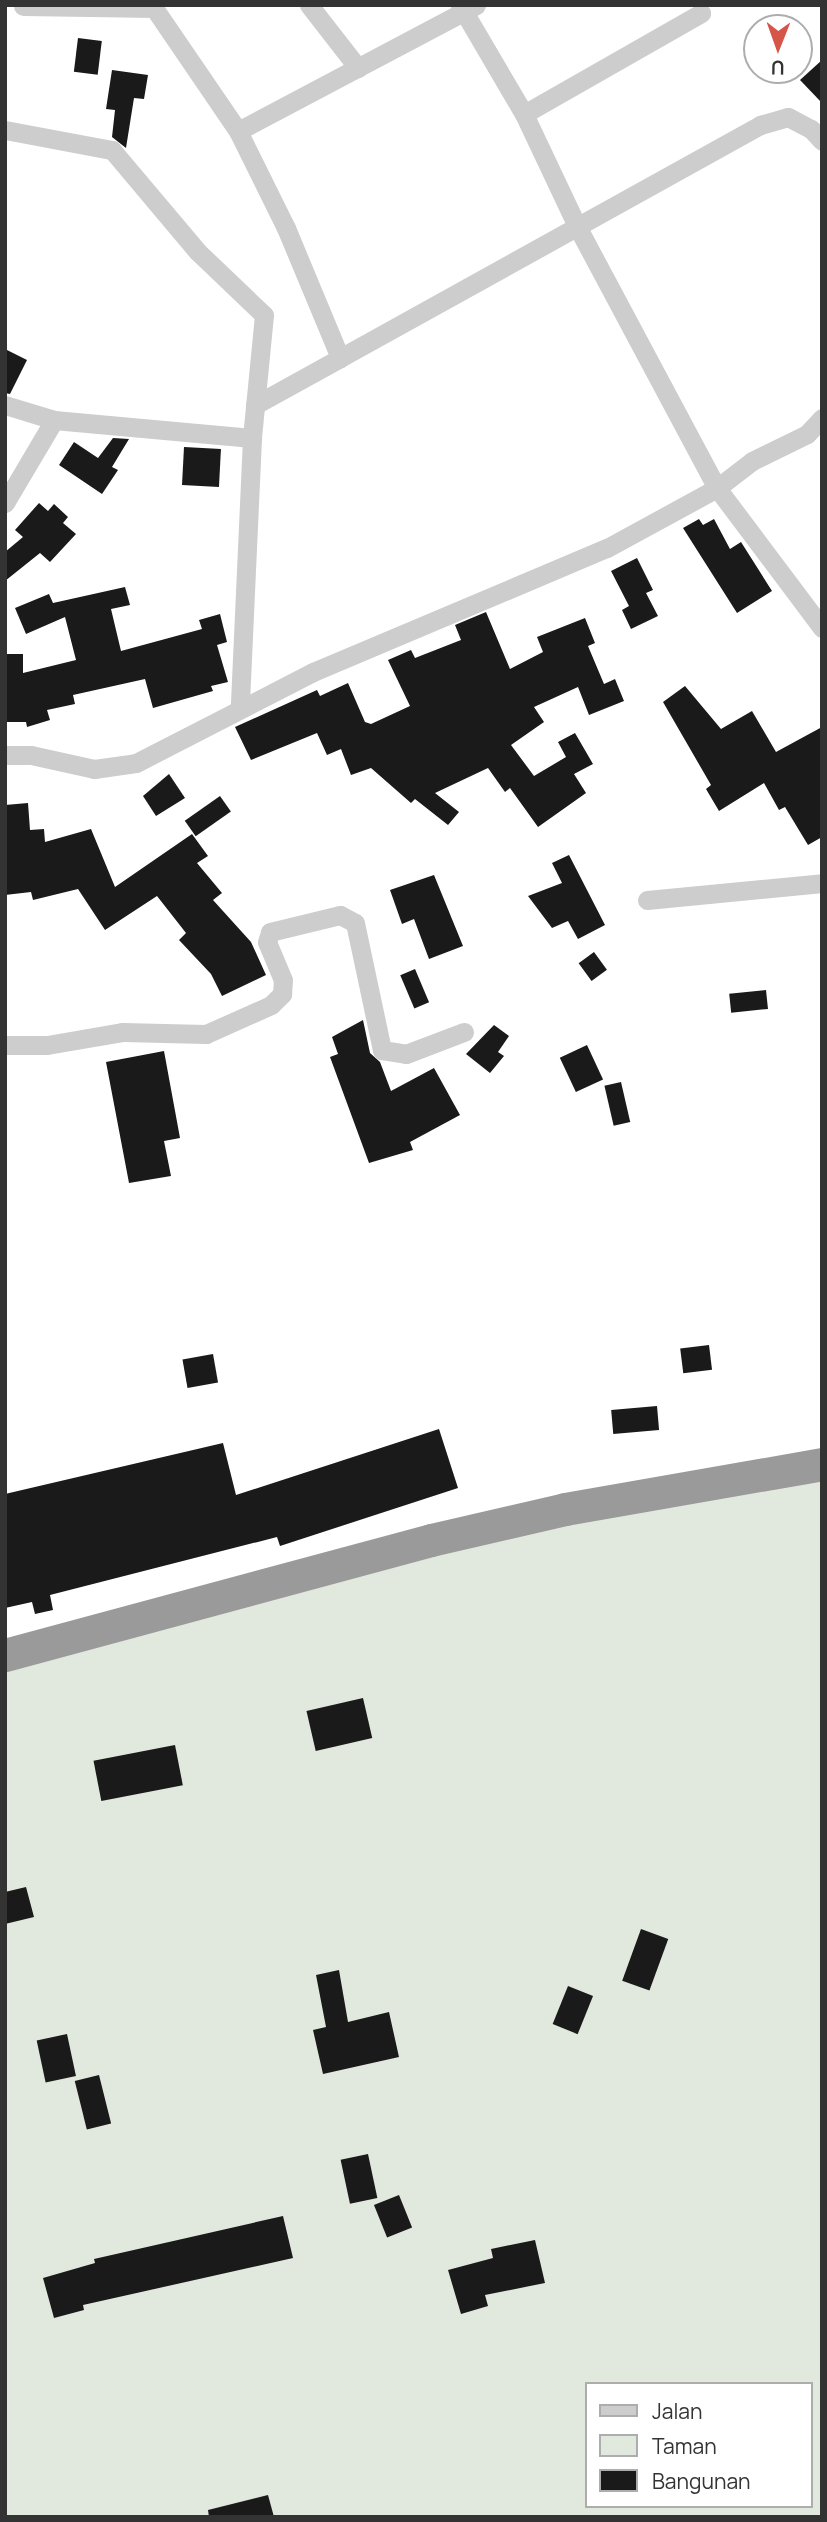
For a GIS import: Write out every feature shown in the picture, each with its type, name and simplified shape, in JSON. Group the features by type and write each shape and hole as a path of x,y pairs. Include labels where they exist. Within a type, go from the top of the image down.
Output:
{"highway":[{"path":"5,1655 551,1512 822,1464"}],"street":[{"path":"309,5 358,68"},
{"path":"22,11 153,7 238,131 286,228 340,358"},
{"path":"238,131 467,8 524,114 578,228 717,488 822,628"},
{"path":"524,114 701,13"},
{"path":"255,405 760,125 788,117 811,129 822,141"},
{"path":"5,130 112,150 198,252 264,315 252,438 240,706"},
{"path":"5,405 54,420 252,438"},
{"path":"5,755 31,755 94,769 120,767 182,740 240,706 607,548 717,488 752,461 807,434 822,418"},
{"path":"5,503 54,420"},
{"path":"647,900 822,883"},
{"path":"5,1045 47,1045 122,1032 206,1034 271,1005 282,994 283,981 267,942 270,932 340,915 355,923 382,1050 406,1054 464,1032"}],"green space":[{"path":"822,1476 822,2517 5,2517 5,1663 430,1551"}],"building":[{"path":"78,38 102,41 98,75 74,72"},
{"path":"822,60 822,103 804,84 813,84 813,68"},
{"path":"112,70 148,75 144,99 134,98 126,148 112,137 115,110 106,109"},
{"path":"5,349 27,360 10,394 5,393"},
{"path":"113,438 129,439 112,467 118,470 102,494 59,465 74,442 98,458"},
{"path":"184,447 221,449 219,487 182,485"},
{"path":"39,503 48,511 54,504 68,517 63,523 76,534 50,562 40,553 5,581 5,552 23,537 15,530"},
{"path":"699,519 703,525 714,519 730,549 741,542 772,591 737,613 683,528"},
{"path":"637,558 653,590 646,593 658,616 631,629 622,610 629,606 611,571"},
{"path":"125,587 130,605 111,609 121,651 202,629 199,620 220,614 227,642 217,645 228,682 211,686 213,691 153,708 145,679 73,695 75,704 47,710 50,720 27,727 26,722 5,722 5,654 23,654 23,673 76,660 65,617 26,634 15,608 49,594 53,603"},
{"path":"486,612 510,669 543,652 537,637 585,618 595,643 588,646 604,684 615,679 624,701 589,715 578,687 534,707 544,722 511,745 534,776 566,757 558,742 575,733 593,764 574,774 586,793 538,827 510,788 505,792 488,768 435,793 459,812 448,825 415,799 411,803 371,768 351,775 341,749 327,755 317,733 251,760 235,727 317,690 320,696 348,683 365,722 371,724 410,706 388,660 411,650 415,658 461,640 455,625"},
{"path":"685,686 721,729 752,711 776,752 822,727 822,837 808,845 785,807 779,810 764,783 719,811 706,789 711,785 663,702"},
{"path":"169,774 185,798 156,816 143,796"},
{"path":"220,796 231,812 196,836 185,821"},
{"path":"28,803 30,830 44,829 45,842 91,829 115,887 192,834 208,856 197,863 222,893 213,900 251,942 266,975 222,996 211,974 179,940 186,933 157,896 105,930 78,889 33,900 31,892 5,895 5,805"},
{"path":"569,855 605,925 578,939 568,921 552,928 528,896 562,883 552,863"},
{"path":"434,875 463,946 429,959 414,919 402,924 390,890"},
{"path":"594,952 607,970 592,981 579,963"},
{"path":"415,969 429,1002 414,1008 400,975"},
{"path":"766,990 768,1009 731,1013 729,994"},
{"path":"363,1020 370,1053 380,1062 391,1091 434,1068 460,1115 410,1142 413,1150 369,1163 330,1057 338,1054 332,1037"},
{"path":"494,1025 509,1036 498,1052 504,1056 490,1073 466,1054"},
{"path":"587,1045 603,1079 576,1092 560,1058"},
{"path":"164,1051 180,1138 164,1141 171,1176 129,1183 106,1062"},
{"path":"621,1082 630,1122 614,1126 604,1086"},
{"path":"709,1345 712,1370 683,1373 680,1349"},
{"path":"213,1354 218,1383 188,1388 182,1359"},
{"path":"657,1406 659,1430 613,1434 611,1410"},
{"path":"439,1429 458,1488 280,1546 277,1537 50,1595 53,1610 35,1614 32,1602 5,1608 5,1494 223,1443 236,1495"},
{"path":"363,1698 372,1738 316,1751 306,1711"},
{"path":"175,1745 183,1785 101,1801 94,1761"},
{"path":"26,1887 34,1917 5,1924 5,1892"},
{"path":"641,1929 668,1939 649,1991 622,1981"},
{"path":"339,1970 348,2022 389,2012 399,2057 323,2074 313,2030 326,2027 316,1975"},
{"path":"568,1986 593,1996 578,2034 553,2024"},
{"path":"67,2034 76,2076 46,2083 37,2040"},
{"path":"99,2075 111,2124 87,2130 75,2081"},
{"path":"368,2154 377,2198 350,2204 341,2160"},
{"path":"399,2195 412,2227 387,2238 374,2205"},
{"path":"283,2216 293,2258 83,2305 84,2310 54,2318 43,2278 95,2263 94,2259"},
{"path":"535,2240 545,2283 485,2295 488,2306 461,2314 448,2270 493,2258 491,2249"},
{"path":"268,2495 274,2517 209,2517 208,2510"}]}
